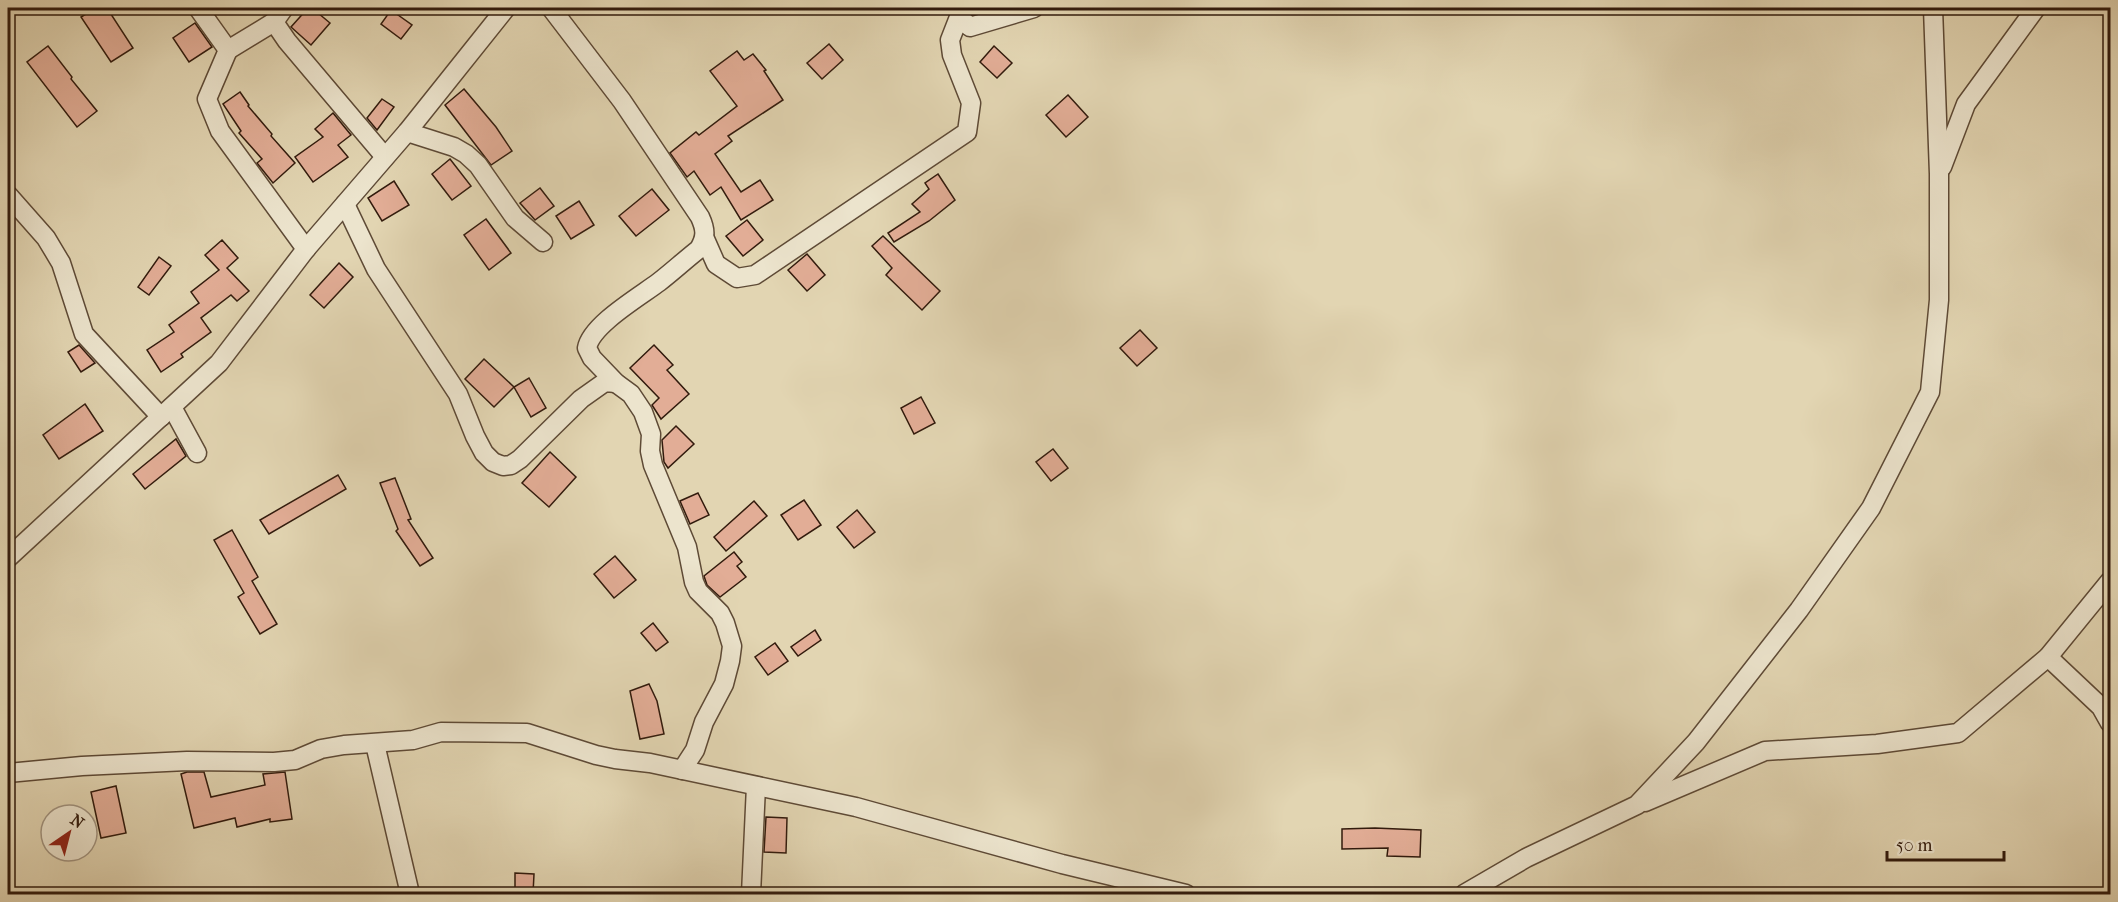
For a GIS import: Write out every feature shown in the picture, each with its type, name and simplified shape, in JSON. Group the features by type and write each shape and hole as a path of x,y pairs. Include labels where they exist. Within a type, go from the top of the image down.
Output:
{"street":[{"path":"198,8 228,50"},
{"path":"8,558 219,363 306,249 406,132 506,8"},
{"path":"551,8 622,101 706,229 705,239 699,249 611,319 588,341 586,348 592,358 631,394 643,412 651,434 652,465 687,547 694,582 698,591 720,613 726,623 732,646 724,684 704,722 695,750 682,770"},
{"path":"705,239 716,264 737,278 755,275 967,132 971,103 952,55 950,40 960,17 970,27 1034,8"},
{"path":"1638,805 1696,741 1799,610 1870,508 1930,392 1939,300 1939,174 1933,8"},
{"path":"1939,174 1966,104 2036,8"},
{"path":"306,249 220,131 207,99 228,50 279,15 287,41 385,157"},
{"path":"406,132 454,147 466,154 478,165 514,218 543,242"},
{"path":"8,195 46,238 61,263 84,334 166,412 197,453"},
{"path":"345,204 376,269 459,394 475,436 484,453 493,462 503,466 511,465 520,459 581,399 604,382 616,382"},
{"path":"1464,894 1526,858 1638,805 1765,751 1877,744 1958,733 2048,657 2110,581"},
{"path":"2048,657 2101,707 2110,723"},
{"path":"8,773 82,766 187,761 274,762 295,760 321,749 413,740 441,732 527,733 596,755 682,770 856,807 1062,864 1186,894"},
{"path":"375,744 410,894"},
{"path":"751,894 756,786"}],"building":[{"path":"96,8 107,8 133,48 111,62 81,17"},
{"path":"308,8 312,8 330,23 311,45 291,27"},
{"path":"391,10 412,25 401,39 381,24"},
{"path":"195,23 212,47 189,62 173,38"},
{"path":"829,44 843,60 822,79 807,63"},
{"path":"48,46 97,111 77,127 27,62"},
{"path":"994,46 1012,63 997,78 980,62"},
{"path":"737,51 744,60 753,54 766,70 764,71 783,100 728,136 732,141 715,154 741,192 760,180 773,200 741,220 721,187 710,195 694,171 687,177 670,153 696,132 699,135 737,106 710,71"},
{"path":"464,89 496,127 512,151 491,165 445,105"},
{"path":"240,92 248,106 272,134 271,136 295,163 273,183 257,163 262,159 239,133 241,131 223,104"},
{"path":"1068,95 1088,117 1066,137 1046,115"},
{"path":"382,99 394,107 377,130 367,118"},
{"path":"333,113 351,135 338,145 348,157 313,182 295,157 323,137 315,129"},
{"path":"450,159 471,186 452,200 432,174"},
{"path":"938,174 955,200 929,221 894,242 888,233 920,212 912,204 929,189 925,183"},
{"path":"394,181 409,205 382,221 368,198"},
{"path":"540,188 554,206 535,220 520,203"},
{"path":"652,189 669,210 636,236 619,216"},
{"path":"579,201 594,225 571,239 556,216"},
{"path":"486,219 511,253 489,270 464,235"},
{"path":"747,220 763,240 743,256 726,236"},
{"path":"883,236 940,291 922,310 886,275 892,268 872,246"},
{"path":"222,240 238,258 227,268 249,291 237,301 231,295 201,318 211,332 181,354 183,357 161,372 147,350 174,332 169,325 199,303 191,292 219,270 205,255"},
{"path":"807,254 825,275 807,291 788,270"},
{"path":"159,257 171,266 149,295 138,287"},
{"path":"339,263 353,277 324,308 310,295"},
{"path":"1140,330 1157,348 1137,366 1120,348"},
{"path":"79,345 95,363 81,372 68,352"},
{"path":"654,345 673,365 667,370 689,394 661,419 652,405 659,398 630,368"},
{"path":"484,359 514,387 494,407 465,379"},
{"path":"529,378 546,408 531,417 514,387"},
{"path":"921,397 935,423 914,434 901,408"},
{"path":"85,404 103,431 59,459 43,435"},
{"path":"676,426 694,444 668,468 664,462 662,440"},
{"path":"176,439 186,456 145,489 133,474"},
{"path":"1053,449 1068,468 1051,481 1036,462"},
{"path":"550,452 576,477 549,507 522,483"},
{"path":"338,475 346,489 269,534 260,520"},
{"path":"395,478 411,519 408,520 433,558 420,566 396,531 398,529 380,483"},
{"path":"698,493 709,515 690,524 680,501"},
{"path":"804,500 821,525 798,540 781,515"},
{"path":"754,501 767,516 726,551 714,537"},
{"path":"857,510 875,532 854,548 837,527"},
{"path":"232,530 258,577 252,581 277,624 260,634 238,597 244,593 214,540"},
{"path":"734,552 742,562 737,566 746,577 720,597 707,585 704,576"},
{"path":"615,556 636,580 614,598 594,574"},
{"path":"653,623 668,642 656,651 641,633"},
{"path":"815,630 821,640 798,656 791,647"},
{"path":"775,643 788,661 768,675 755,657"},
{"path":"649,684 657,701 664,734 640,739 630,691"},
{"path":"204,772 211,797 265,785 263,774 285,772 292,819 270,822 270,819 237,827 235,818 194,828 181,774"},
{"path":"116,786 126,833 101,838 99,803 93,803 91,792"},
{"path":"766,817 787,818 786,853 764,852"},
{"path":"1342,829 1421,830 1420,857 1387,856 1388,848 1342,849"},
{"path":"515,873 534,874 533,894 515,894"}]}
